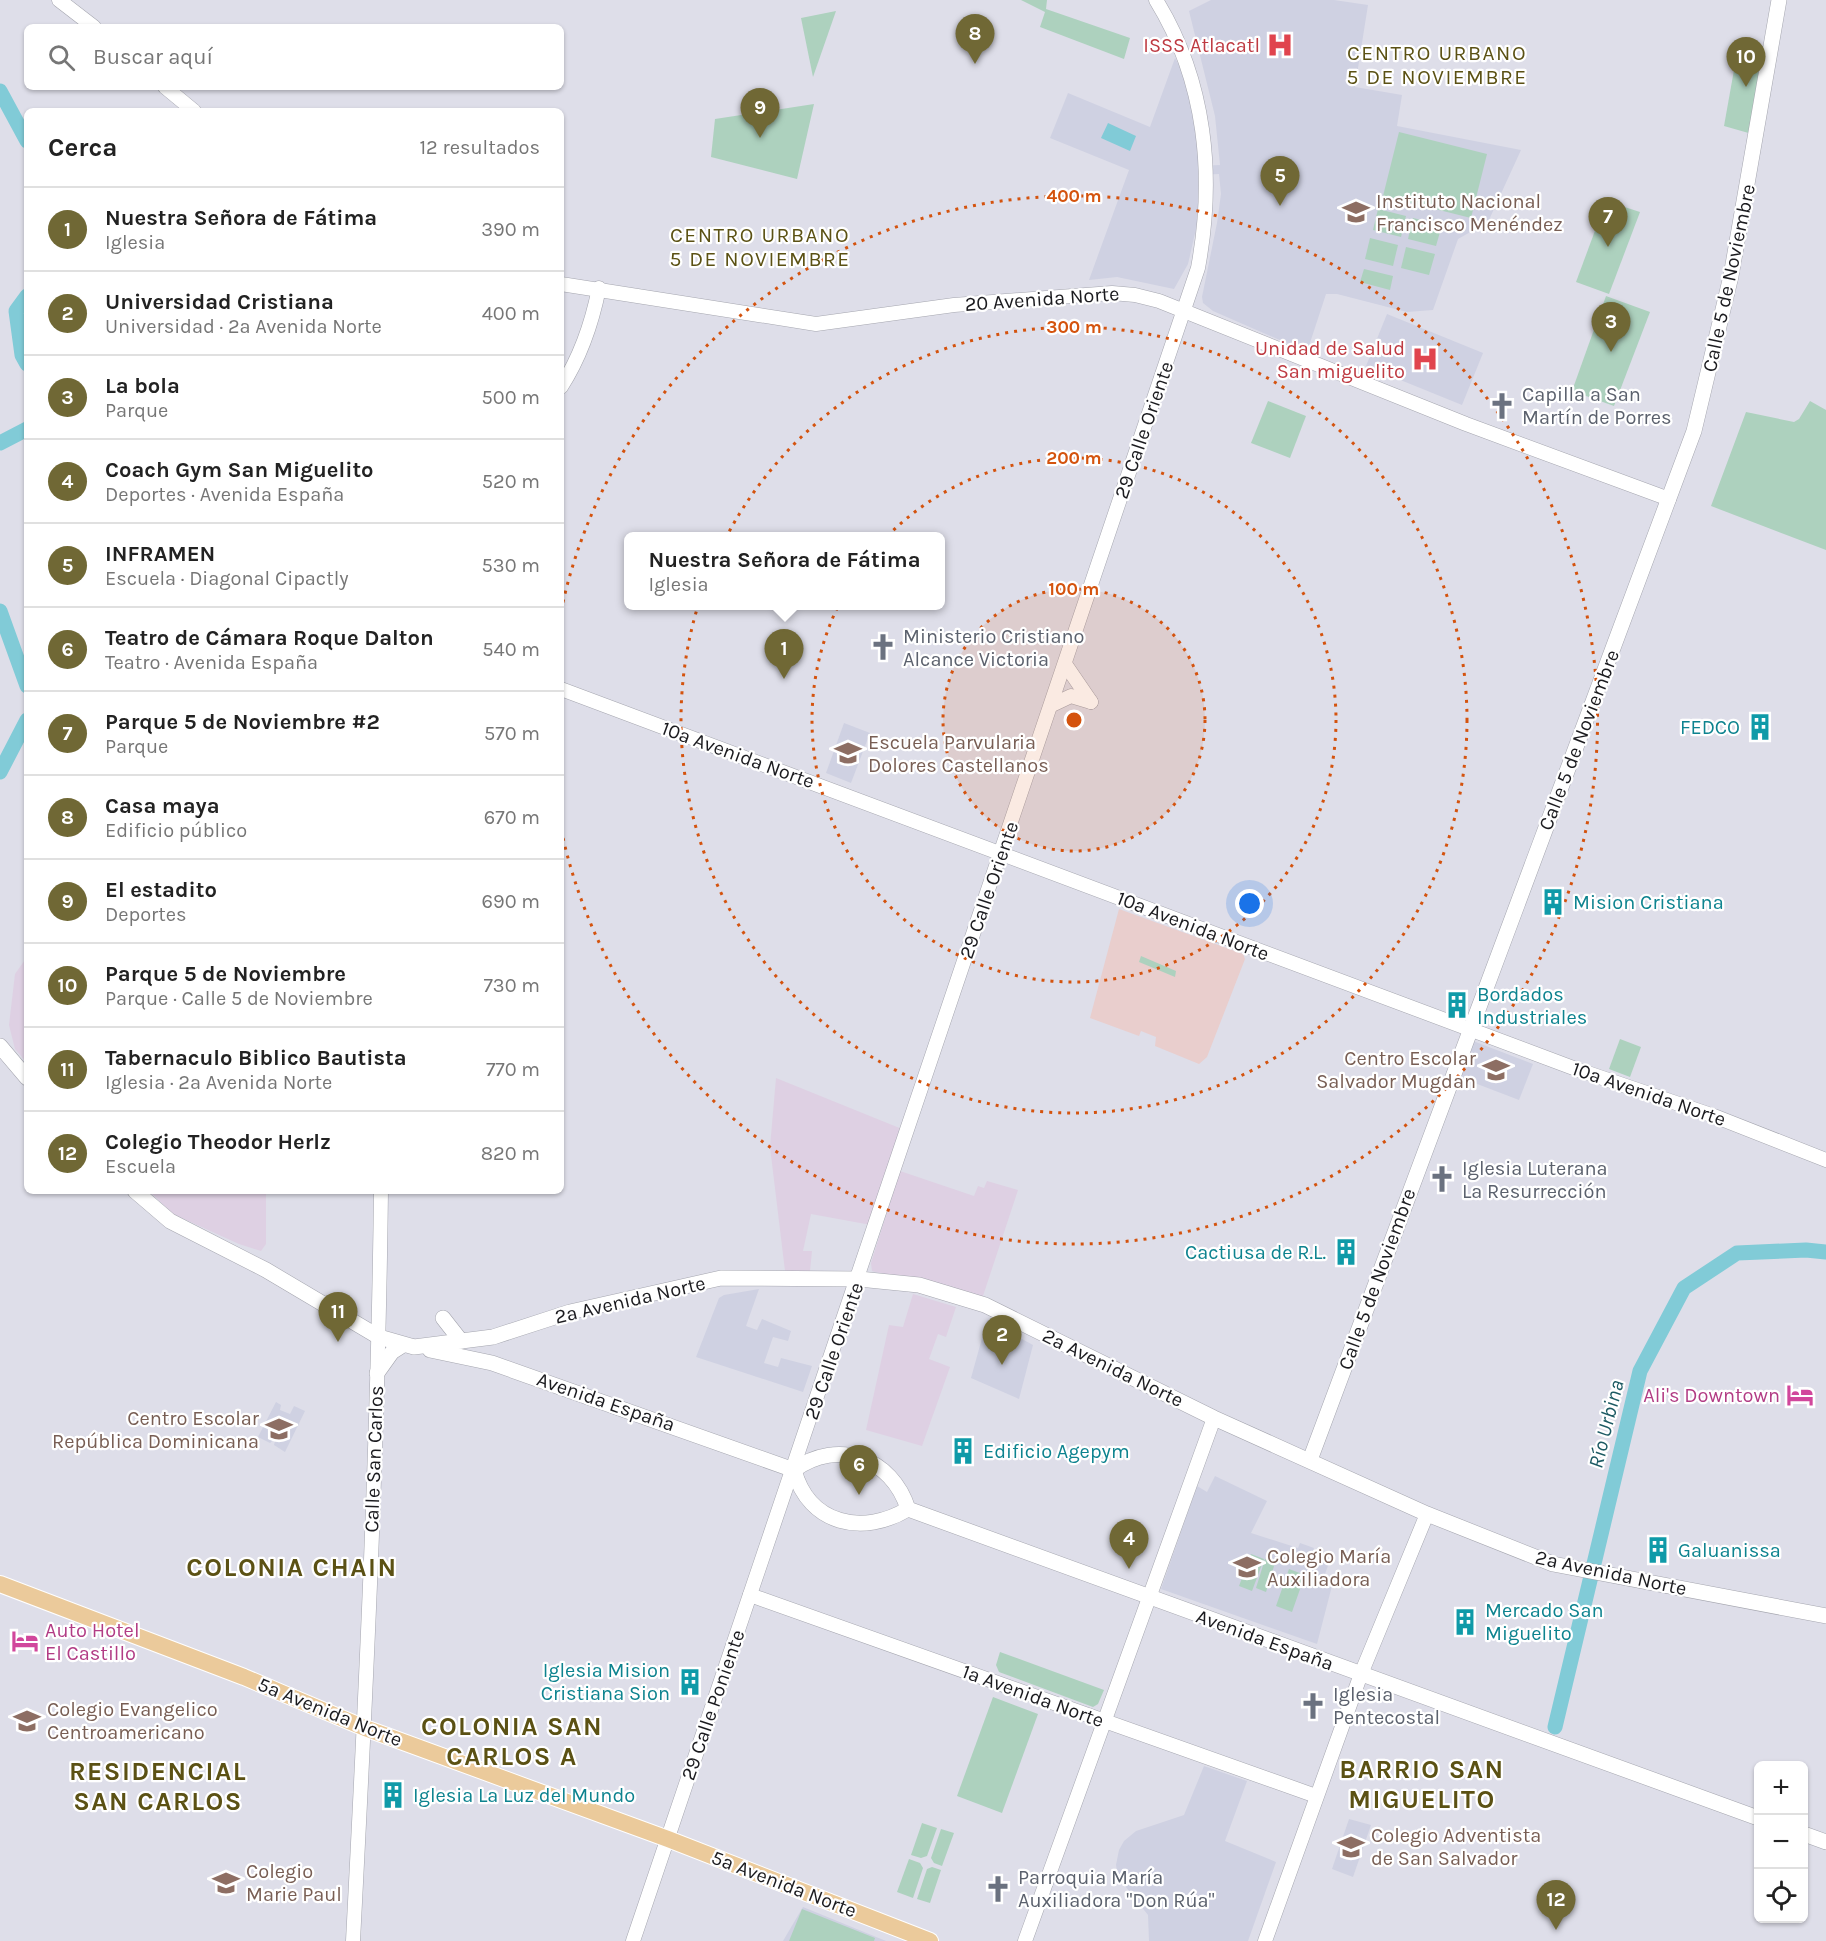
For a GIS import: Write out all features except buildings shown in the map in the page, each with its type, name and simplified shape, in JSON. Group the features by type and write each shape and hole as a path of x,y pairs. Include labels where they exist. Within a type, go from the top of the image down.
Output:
{"main road":[{"name":"Calle 5 de Noviembre","path":"1310,1460 1694,431 1712,367 1740,232 1779,0"},
{"path":"0,1046 24,1074"},
{"name":"2a Avenida Norte","path":"138,1194 170,1221 266,1270 379,1337 409,1346 493,1336 570,1312 721,1278 859,1279 919,1285 985,1305 1214,1418 1491,1541 1569,1568 1826,1616"},
{"path":"443,1318 461,1341"},
{"path":"492,1363 487,1349 493,1336"},
{"path":"377,1373 384,1360 409,1346"},
{"name":"Avenida España","path":"409,1346 492,1363 794,1470"},
{"path":"824,1455 857,1456 877,1464 894,1479 908,1509 877,1523 844,1522 815,1507 801,1490 794,1470 824,1455"},
{"name":"Avenida España","path":"908,1509 1754,1817"},
{"name":"5a Avenida Norte","path":"0,1584 244,1677 365,1728 668,1839 930,1941"},
{"path":"1808,1836 1826,1842"}],"street":[{"path":"59,0 90,24"},
{"name":"29 Calle Oriente","path":"794,1470 1197,268 1205,227 1207,185 1195,89 1180,44 1156,0"},
{"path":"169,90 190,108"},
{"name":"20 Avenida Norte","path":"564,284 599,288 816,324 954,305 1112,292 1135,295 1184,311 1466,424 1669,499"},
{"path":"564,382 576,363 589,330 599,288"},
{"path":"1052,705 1071,696 1091,702 1065,664"},
{"name":"10a Avenida Norte","path":"564,690 1470,1030 1638,1092 1714,1116 1826,1160"},
{"name":"Calle San Carlos","path":"353,1941 365,1728 379,1337 381,1194"},
{"path":"1025,1941 1214,1418"},
{"name":"29 Calle Poniente","path":"633,1941 794,1470"},
{"path":"1264,1941 1361,1674 1427,1514"},
{"name":"1a Avenida Norte","path":"750,1595 1316,1796"}],"shaded area":[{"name":"Instituto Nacional Francisco Menéndez","path":"1211,0 1334,0 1368,5 1355,87 1402,95 1397,126 1521,150 1488,222 1458,239 1433,310 1407,312 1337,294 1326,294 1307,352 1213,311 1203,303 1202,297 1217,223 1221,194 1219,174 1198,175 1198,220 1188,264 1174,289 1117,277 1089,280 1129,170 1050,138 1068,93 1150,127 1175,58 1184,74 1194,117 1199,166 1220,165 1215,116 1189,11"},
{"name":"Unidad de Salud San miguelito","path":"1387,314 1483,353 1462,405 1366,366"},
{"name":"Escuela Parvularia Dolores Castellanos","path":"844,723 870,733 851,783 826,773"},
{"path":"1119,909 1243,954 1245,959 1207,1057 1199,1064 1155,1046 1156,1037 1141,1031 1139,1036 1090,1018"},
{"path":"24,961 24,1060 15,1049 9,1025 15,974"},
{"name":"Centro Escolar Salvador Mugdan","path":"1473,1041 1533,1064 1519,1100 1459,1077"},
{"path":"776,1078 902,1129 871,1225 811,1214 803,1251 812,1251 810,1271 785,1271 770,1147"},
{"path":"900,1171 974,1196 978,1186 984,1188 987,1181 1018,1190 982,1299 872,1271 871,1263"},
{"path":"152,1194 266,1194 266,1244 261,1251 239,1244 173,1214"},
{"path":"759,1289 746,1326 757,1330 762,1319 791,1331 788,1341 773,1337 764,1363 778,1367 781,1358 812,1366 803,1392 696,1357 719,1298 724,1295"},
{"path":"913,1294 956,1307 946,1337 938,1334 929,1359 950,1367 922,1446 866,1430 889,1325 903,1327"},
{"path":"987,1320 1033,1345 1019,1399 971,1378"},
{"name":"Centro Escolar República Dominicana","path":"276,1402 281,1405 280,1410 290,1414 294,1406 305,1411 285,1452 274,1445 275,1441 270,1443 258,1437"},
{"name":"Colegio María Auxiliadora","path":"1215,1476 1267,1501 1251,1533 1298,1548 1300,1543 1314,1548 1312,1554 1330,1560 1325,1574 1334,1578 1317,1644 1161,1589 1197,1486 1207,1492"},
{"path":"1204,1766 1247,1781 1225,1841 1276,1862 1248,1941 1149,1941 1148,1915 1118,1877 1116,1865 1119,1850 1124,1841 1136,1831 1184,1815"},
{"name":"Colegio Adventista de San Salvador","path":"1349,1819 1371,1825 1353,1877 1332,1869"},
{"path":"803,1907 886,1941 783,1941"}],"green space":[{"path":"1021,0 1047,0 1046,9 1130,38 1124,59 1040,27 1045,12"},
{"path":"836,11 813,77 801,18"},
{"path":"1739,42 1767,47 1752,134 1724,126"},
{"path":"814,104 797,179 711,157 715,119"},
{"path":"1399,132 1487,154 1471,218 1383,196"},
{"path":"1606,201 1640,212 1609,294 1576,282"},
{"path":"1378,209 1406,216 1401,237 1373,230"},
{"path":"1413,218 1442,225 1436,246 1408,239"},
{"path":"1370,238 1398,245 1393,266 1365,259"},
{"path":"1406,247 1435,254 1429,275 1401,268"},
{"path":"1364,269 1393,276 1390,290 1360,282"},
{"path":"1606,296 1650,312 1614,406 1572,391"},
{"path":"1268,401 1306,416 1290,458 1251,443"},
{"path":"1810,401 1826,410 1826,550 1711,506 1746,412 1794,422 1799,419"},
{"path":"1141,956 1176,971 1175,977 1139,962"},
{"path":"1620,1039 1641,1047 1630,1077 1609,1069"},
{"path":"1251,1554 1264,1559 1252,1591 1239,1586"},
{"path":"1265,1559 1275,1563 1266,1592 1256,1588"},
{"path":"1289,1569 1305,1575 1292,1612 1276,1606"},
{"path":"1000,1652 1104,1690 1098,1704 1093,1707 999,1672 996,1665"},
{"path":"993,1697 1038,1714 1002,1813 957,1796"},
{"path":"922,1823 937,1828 927,1856 921,1858 911,1855"},
{"path":"941,1829 954,1833 942,1866 934,1863 931,1858"},
{"path":"909,1859 920,1863 923,1868 913,1898 897,1892"},
{"path":"932,1867 941,1870 930,1903 917,1899 927,1869"},
{"path":"802,1909 875,1938 874,1941 789,1941"}],"water":[{"path":"1108,123 1136,136 1130,151 1101,138"}],"waterway":[{"path":"0,91 24,135"},
{"path":"24,300 16,311 24,359"},
{"path":"0,443 24,431"},
{"path":"0,611 24,678"},
{"path":"0,772 24,726"},
{"name":"Río Urbina","path":"1555,1727 1640,1371 1684,1288 1737,1253 1806,1250 1826,1252"}],"place":[{"name":"ISSS Atlacatl","path":"1280,45"},
{"name":"Casa maya","path":"975,64"},
{"name":"Parque 5 de Noviembre","path":"1746,87"},
{"name":"El estadito","path":"760,138"},
{"name":"INFRAMEN","path":"1280,206"},
{"name":"Instituto Nacional Francisco Menéndez","path":"1356,212"},
{"name":"Parque 5 de Noviembre #2","path":"1608,247"},
{"name":"La bola","path":"1611,352"},
{"name":"Unidad de Salud San miguelito","path":"1425,359"},
{"name":"Capilla a San Martín de Porres","path":"1502,406"},
{"name":"Ministerio Cristiano Alcance Victoria","path":"883,647"},
{"name":"Nuestra Señora de Fátima","path":"784,679"},
{"name":"FEDCO","path":"1760,727"},
{"name":"Escuela Parvularia Dolores Castellanos","path":"848,753"},
{"name":"Mision Cristiana","path":"1553,902"},
{"name":"Bordados Industriales","path":"1457,1005"},
{"name":"Centro Escolar Salvador Mugdan","path":"1496,1070"},
{"name":"Iglesia Luterana La Resurrección","path":"1442,1179"},
{"name":"Cactiusa de R.L.","path":"1346,1252"},
{"name":"Tabernaculo Biblico Bautista","path":"338,1342"},
{"name":"Universidad Cristiana","path":"1002,1365"},
{"name":"Ali's Downtown","path":"1800,1395"},
{"name":"Centro Escolar República Dominicana","path":"279,1429"},
{"name":"Edificio Agepym","path":"963,1451"},
{"name":"Teatro de Cámara Roque Dalton","path":"859,1495"},
{"name":"Galuanissa","path":"1658,1550"},
{"name":"Colegio María Auxiliadora","path":"1247,1567"},
{"name":"Coach Gym San Miguelito","path":"1129,1569"},
{"name":"Mercado San Miguelito","path":"1465,1622"},
{"name":"Auto Hotel El Castillo","path":"25,1641"},
{"name":"Iglesia Mision Cristiana Sion","path":"690,1682"},
{"name":"Iglesia Pentecostal","path":"1313,1706"},
{"name":"Colegio Evangelico Centroamericano","path":"27,1721"},
{"name":"Iglesia La Luz del Mundo","path":"393,1795"},
{"name":"Colegio Adventista de San Salvador","path":"1351,1847"},
{"name":"Colegio Marie Paul","path":"226,1883"},
{"name":"Parroquia María Auxiliadora \"Don Rúa\"","path":"998,1889"},
{"name":"Colegio Theodor Herlz","path":"1556,1930"}],"district":[{"name":"CENTRO URBANO 5 DE NOVIEMBRE","path":"1437,65"},
{"name":"CENTRO URBANO 5 DE NOVIEMBRE","path":"760,247"},
{"name":"COLONIA CHAIN","path":"292,1567"},
{"name":"COLONIA SAN CARLOS A","path":"512,1741"},
{"name":"BARRIO SAN MIGUELITO","path":"1422,1784"},
{"name":"RESIDENCIAL SAN CARLOS","path":"158,1786"}]}
